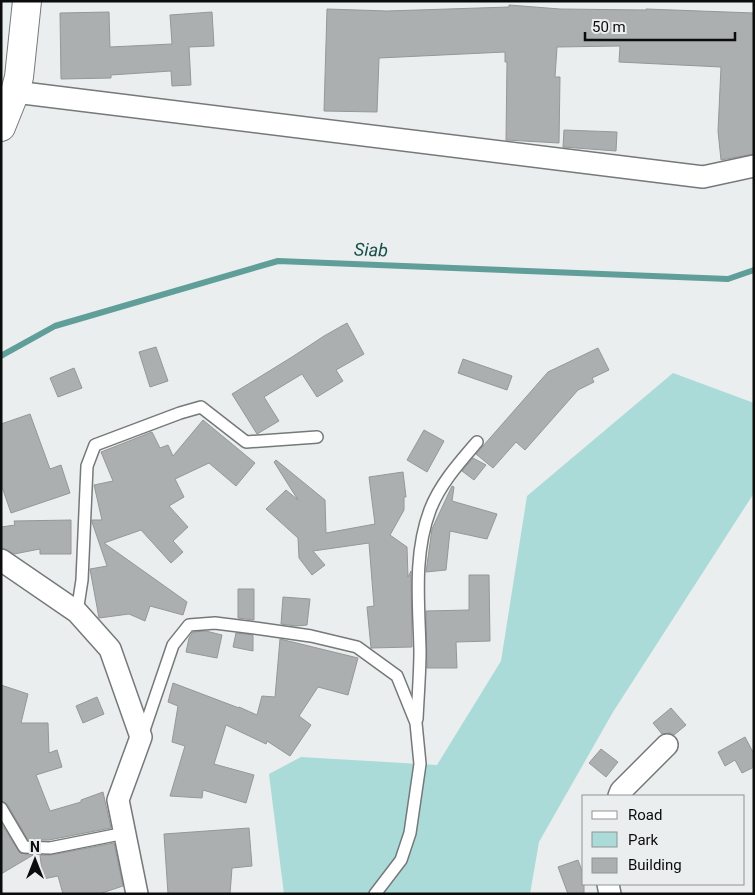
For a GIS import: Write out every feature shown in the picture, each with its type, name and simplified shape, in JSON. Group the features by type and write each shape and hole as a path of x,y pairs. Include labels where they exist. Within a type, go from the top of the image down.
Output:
{"main road":[{"path":"1,128 16,92 27,1"}],"street":[{"path":"16,92 703,176 754,166"},
{"path":"1,560 77,612 110,649 141,738 118,800 137,894"},
{"path":"619,795 621,791 667,745"}],"lane":[{"path":"77,612 82,580 87,466 95,445 180,413 202,407 246,442 317,437"},
{"path":"375,894 401,860 410,833 420,764 416,724 420,653 418,587 420,543 430,509 450,473 477,442"},
{"path":"141,738 173,645 189,625 215,623 311,636 357,647 397,676 416,724"},
{"path":"1,808 24,847 50,848 125,833"}],"green space":[{"path":"673,373 754,403 754,493 613,712 539,842 530,894 284,894 269,774 301,757 437,765 501,661 527,496"}],"building":[{"path":"509,5 560,9 646,9 754,13 754,154 721,160 718,131 721,67 619,62 620,46 557,47 555,77 560,77 559,143 506,140 507,62 505,62 505,52 379,58 377,112 324,111 327,9 387,11 509,7"},
{"path":"109,12 110,47 172,44 170,15 212,12 214,46 189,47 191,85 172,86 171,71 111,75 111,78 61,79 60,13"},
{"path":"564,130 617,132 616,151 563,147"},
{"path":"347,323 364,354 336,370 343,381 317,397 302,374 264,397 279,421 257,434 232,394"},
{"path":"156,347 168,381 150,387 139,352"},
{"path":"598,348 609,370 592,378 594,382 578,390 525,450 516,442 493,468 476,454 548,372"},
{"path":"463,359 512,376 507,390 458,373"},
{"path":"74,368 82,388 58,397 50,378"},
{"path":"30,414 50,469 61,465 70,493 11,513 1,484 1,424"},
{"path":"203,420 255,463 236,486 209,463 175,479 184,497 169,506 188,527 173,541 183,552 171,563 141,530 104,543 187,602 183,615 150,606 145,621 129,614 99,618 90,569 107,566 92,522 92,520 102,520 94,485 113,481 101,452 152,432 160,448 168,445 173,456"},
{"path":"424,430 444,441 427,472 407,460"},
{"path":"473,458 486,465 474,480 462,471"},
{"path":"276,460 325,500 326,533 375,524 369,477 403,472 406,497 404,497 404,510 390,535 407,547 408,577 411,571 412,647 371,648 367,607 374,606 369,543 313,551 325,565 312,575 299,558 298,538 266,509 286,490 298,500 274,462"},
{"path":"452,486 454,487 452,501 497,514 487,539 450,531 446,570 426,572 432,529"},
{"path":"71,520 71,554 40,554 40,549 14,554 1,548 1,527 15,525 14,521"},
{"path":"469,575 489,575 490,641 456,642 457,668 427,668 426,611 469,610"},
{"path":"238,589 254,589 254,620 238,618"},
{"path":"283,597 310,599 307,625 281,624"},
{"path":"206,631 222,635 217,658 186,652 189,638 193,632"},
{"path":"236,633 253,635 253,651 233,647"},
{"path":"280,639 358,658 348,695 318,687 299,716 311,725 290,756 267,741 266,744 226,725 214,764 254,775 246,803 203,790 202,798 170,796 185,746 172,742 178,706 168,702 173,683 257,715 262,696 275,697"},
{"path":"1,685 28,694 21,723 48,723 49,753 57,750 62,767 36,775 50,811 81,802 81,800 103,792 111,828 49,840 28,840 7,804 1,801"},
{"path":"97,697 104,714 83,723 76,706"},
{"path":"671,708 686,725 674,735 670,733 662,734 653,723"},
{"path":"745,737 754,754 754,767 742,773 735,760 725,766 718,752"},
{"path":"601,749 618,762 606,777 589,763"},
{"path":"1,823 20,853 33,855 1,874"},
{"path":"249,828 252,866 232,868 230,894 168,894 164,834"},
{"path":"114,843 123,886 99,894 63,894 58,876 43,879 40,855 51,855"},
{"path":"578,860 582,871 584,894 568,894 558,867"}],"waterway":[{"name":"Siab","path":"1,356 55,326 278,261 728,279 754,270"}]}
